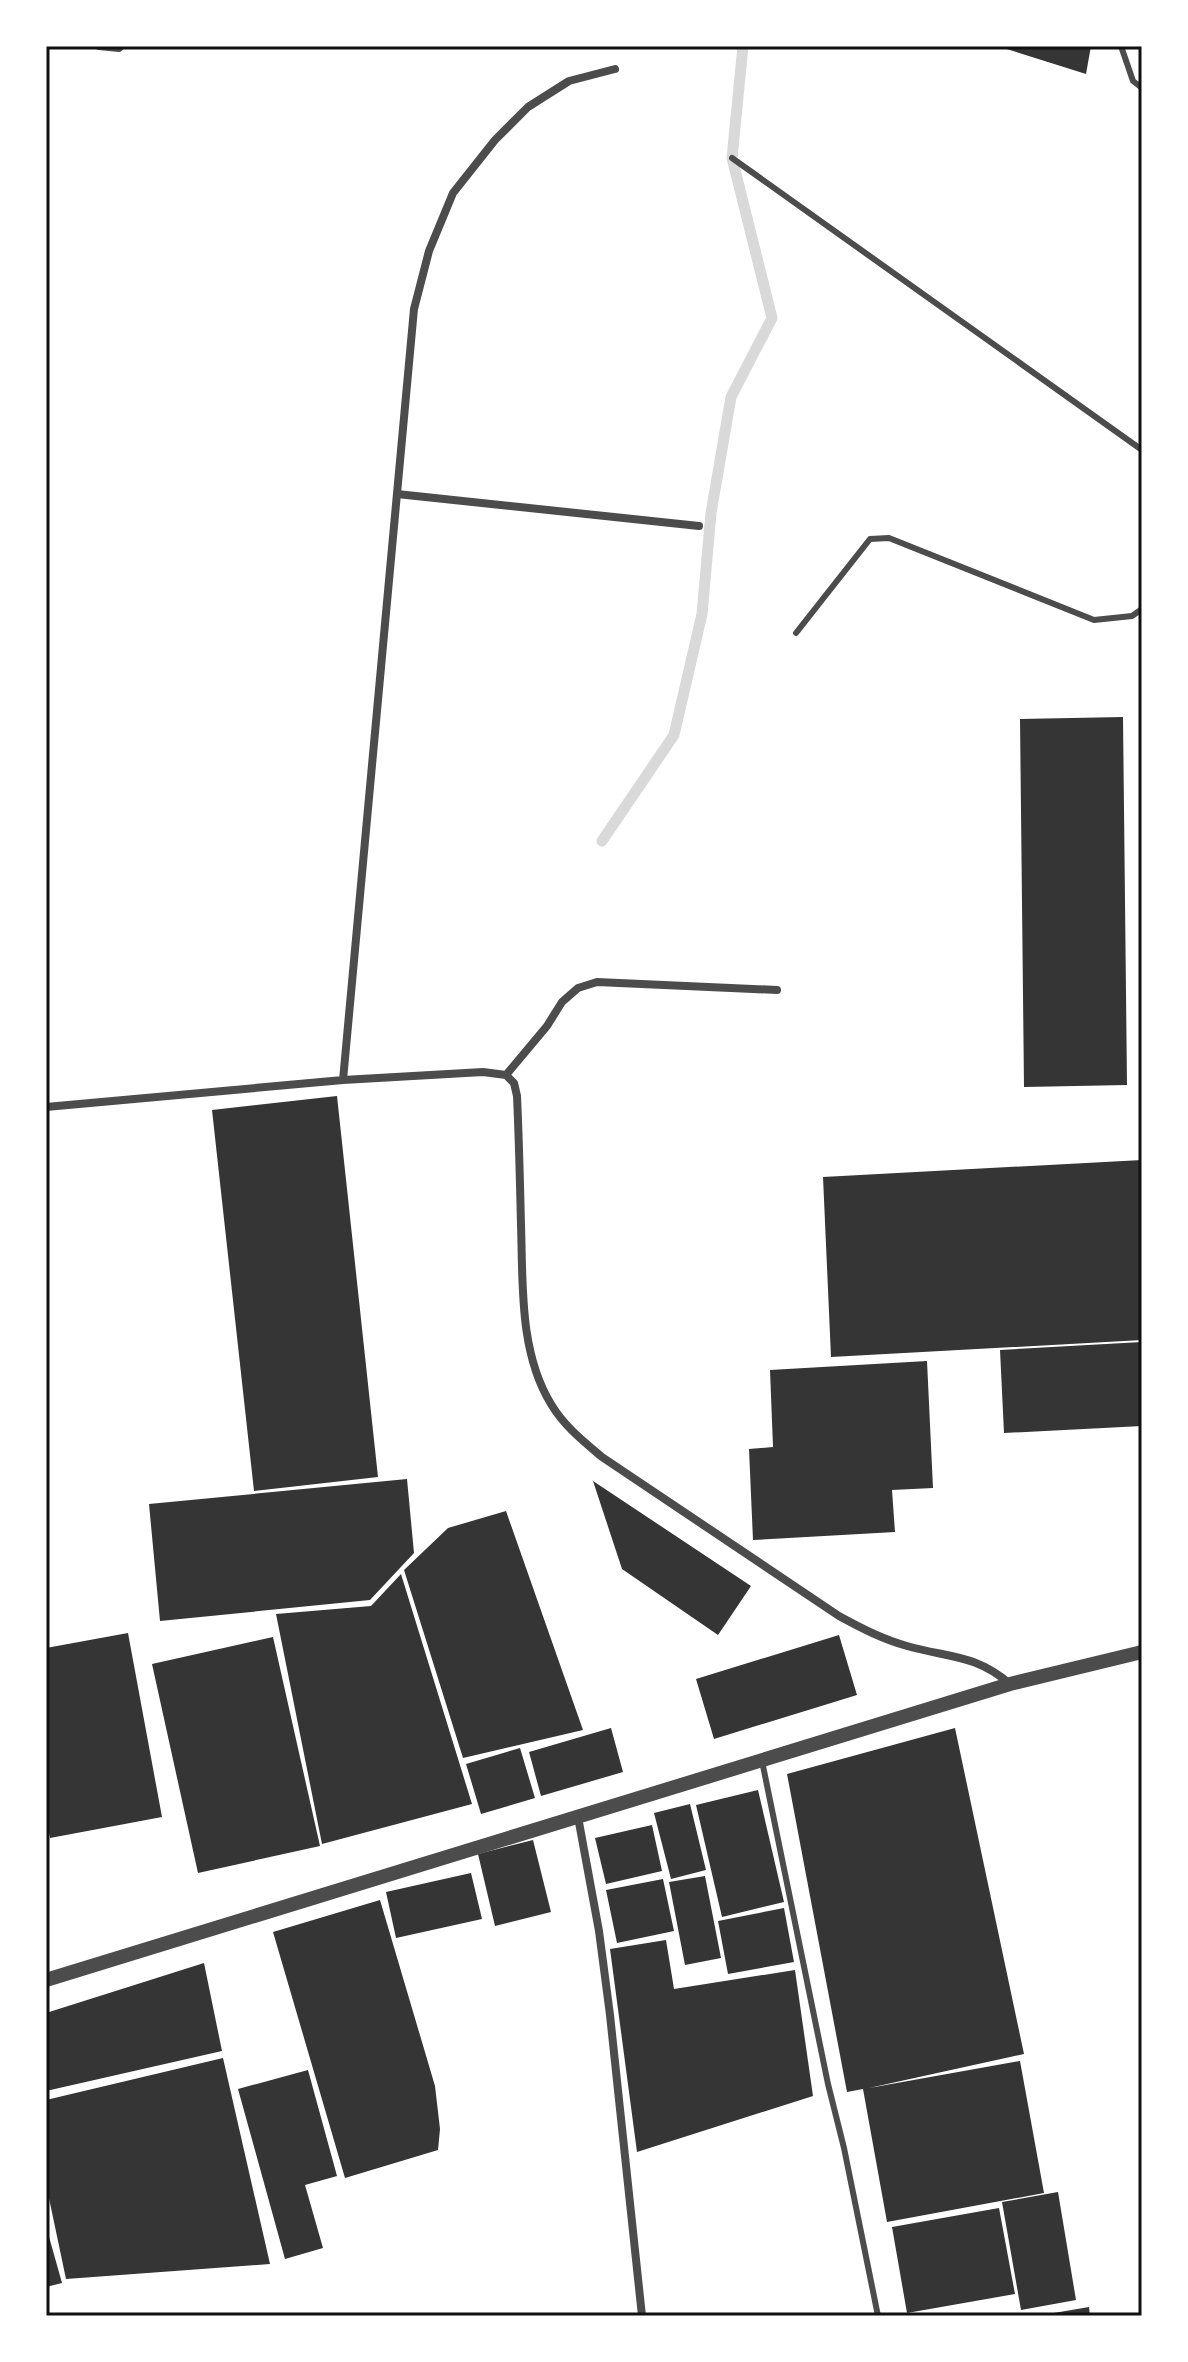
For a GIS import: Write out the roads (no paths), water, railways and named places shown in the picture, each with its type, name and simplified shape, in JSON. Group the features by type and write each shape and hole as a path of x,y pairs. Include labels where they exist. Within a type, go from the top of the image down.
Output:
{"street":[{"path":"99,46 121,46"},
{"path":"343,1080 414,309 429,251 453,193 495,140 528,107 569,81 615,69"},
{"path":"397,494 699,526"},
{"path":"506,1075 547,1026 562,1002 578,988 597,982 777,990"},
{"path":"46,1107 343,1080 483,1072 506,1075 514,1083 517,1096 523,1294 530,1344 538,1379 551,1405 569,1428 602,1457 839,1616 873,1635 972,1660 993,1669 1010,1684"},
{"path":"46,1980 1010,1684 1142,1652"},
{"path":"578,1817 599,1931 610,2015 642,2316"}],"lane":[{"path":"1121,46 1133,81 1142,88"},
{"path":"732,158 1142,450"},
{"path":"796,633 870,539 889,538 1094,620 1132,616 1142,609"},
{"path":"762,1761 878,2316"}],"waterway":[{"path":"602,841 674,735 702,614 711,513 731,397 772,318 732,158 743,46"}]}
